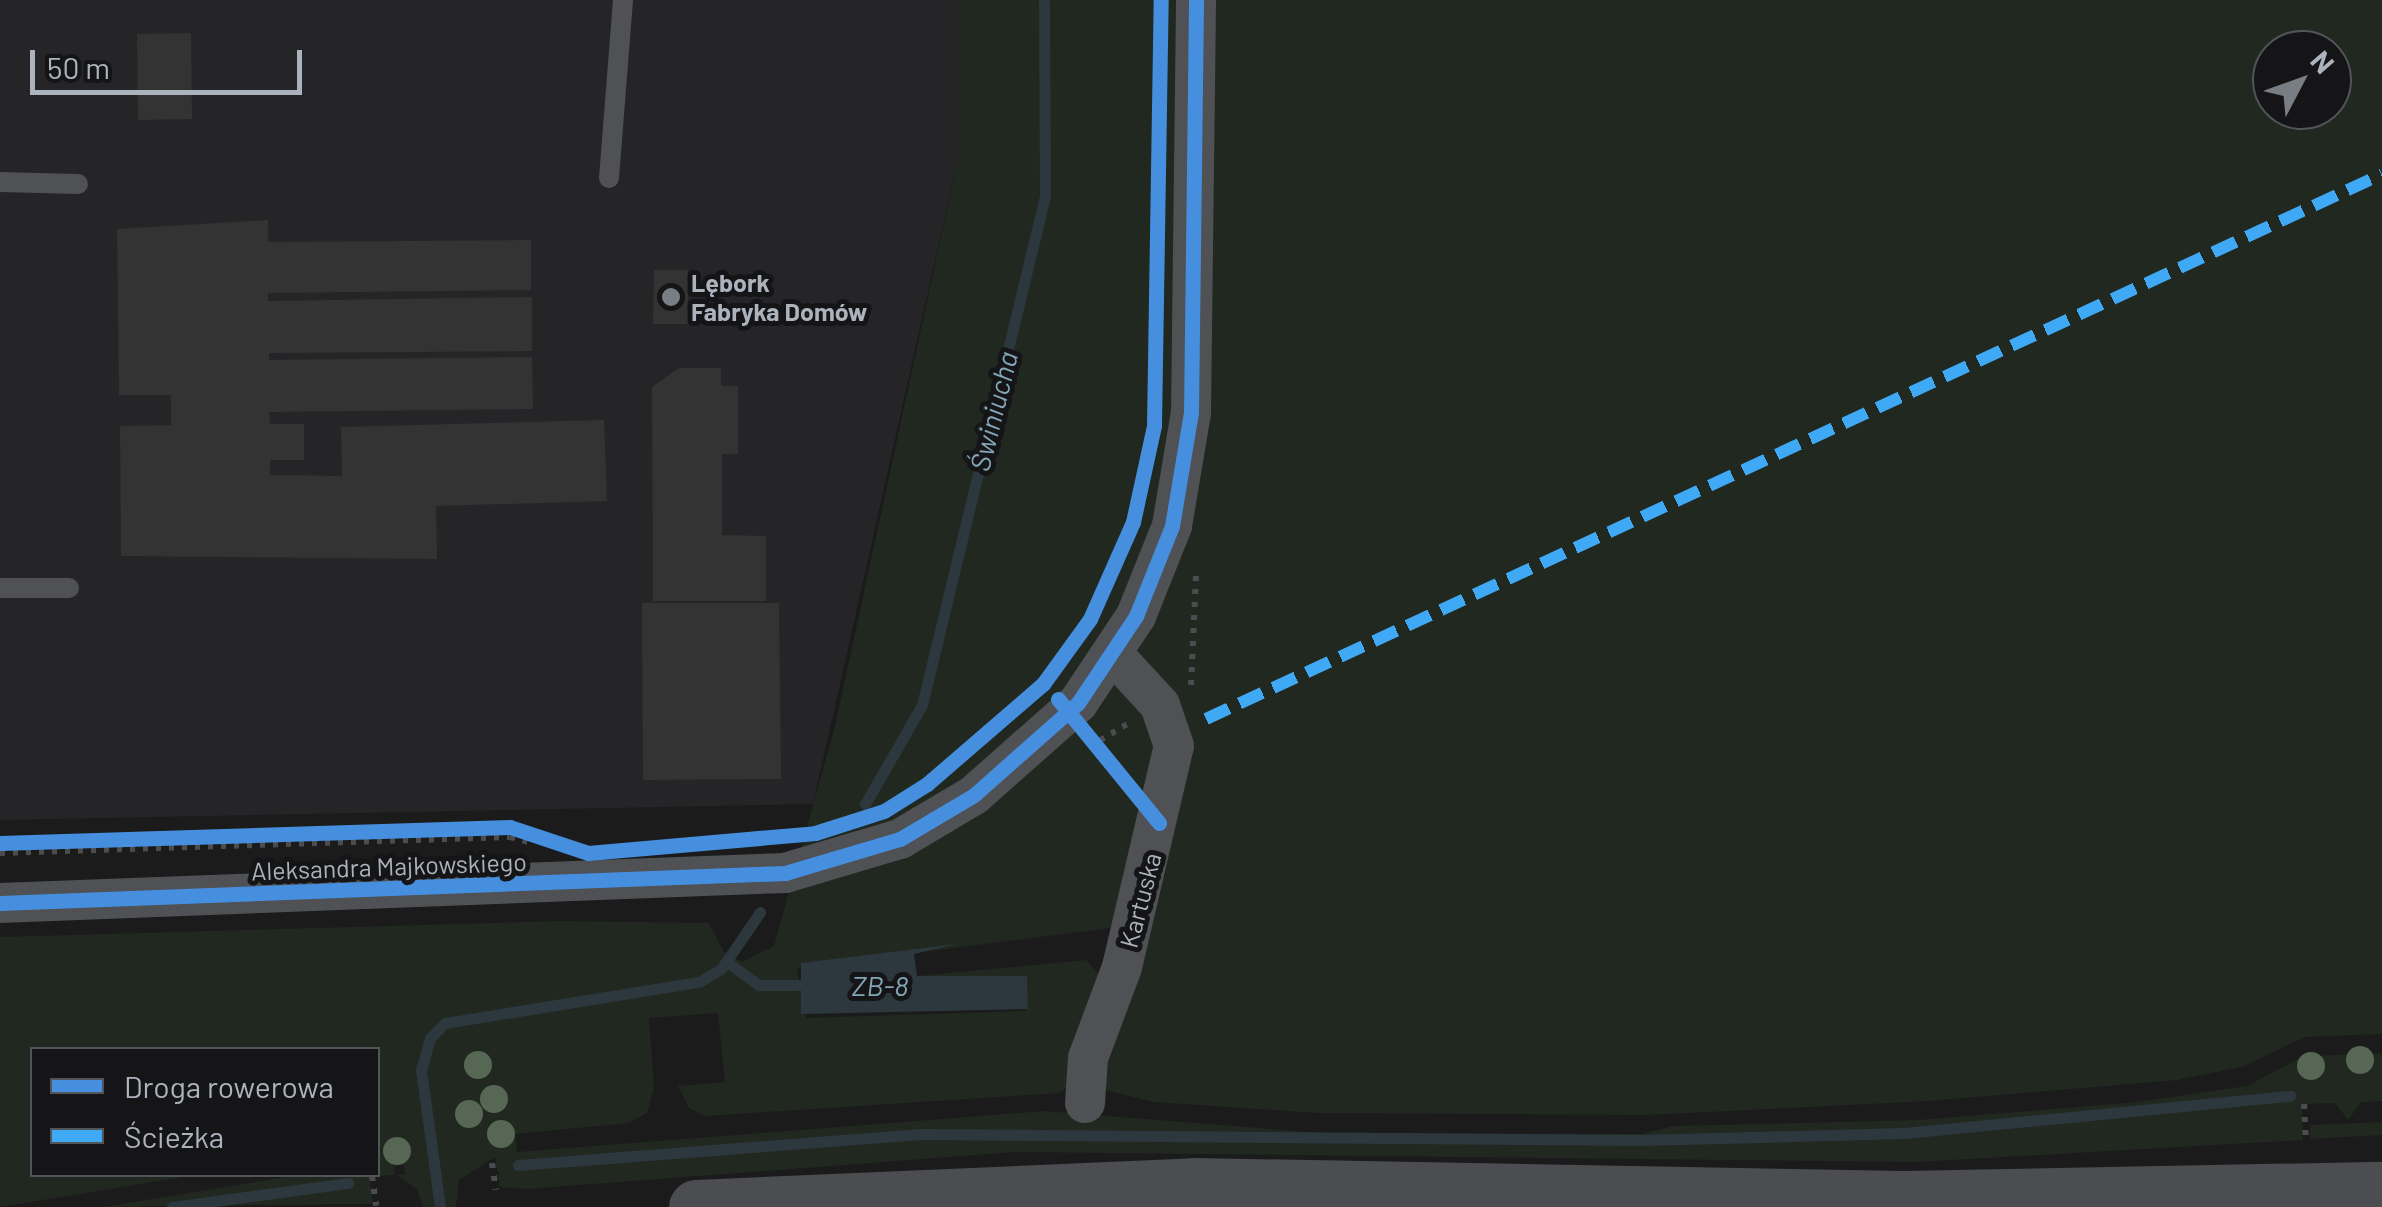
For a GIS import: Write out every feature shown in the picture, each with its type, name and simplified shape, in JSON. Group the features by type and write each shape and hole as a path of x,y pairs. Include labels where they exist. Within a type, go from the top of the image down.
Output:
{"highway":[{"path":"696,1207 1195,1185 1903,1198 2382,1190"}],"street":[{"name":"Aleksandra Majkowskiego","path":"0,904 784,873 842,860 950,811 1070,711 1113,654 1158,568 1185,468 1196,0"},
{"name":"Kartuska","path":"1085,1103 1088,1058 1122,967 1173,761 1160,705 1113,654"}],"lane":[{"path":"608,178 623,0"},
{"path":"0,182 78,184"},
{"path":"0,588 69,588"}],"path":[{"path":"1082,750 1104,749 1191,685 1196,566"},
{"path":"1070,711 1104,749"},
{"path":"0,843 510,827 560,844"},
{"path":"0,853 510,837 576,864 577,884"},
{"path":"2304,1104 2306,1140"},
{"path":"492,1163 496,1190"},
{"path":"372,1177 376,1206"}],"shaded area":[{"path":"0,0 959,0 959,154 813,804 0,820"},
{"path":"959,0 2382,0 2382,1034 2305,1037 2242,1067 2177,1080 1929,1101 1647,1115 1317,1113 1154,1102 1105,1090 1111,928 797,968 806,1018 1026,1011 1027,976 917,976 1086,960 1103,978 1068,1087 1059,1093 705,1116 689,1108 678,1086 725,1082 718,1013 649,1018 654,1088 647,1113 629,1123 515,1134 517,1152 1044,1111 1321,1133 1641,1134 1674,1126 1919,1120 2137,1102 2247,1086 2302,1057 2367,1053 2382,1054 2382,1101 2361,1102 2348,1120 2335,1103 2302,1104 2303,1140 1916,1162 1015,1152 527,1189 500,1187 495,1157 459,1180 456,1207 423,1207 417,1189 396,1175 405,1174 404,1165 394,1166 395,1175 380,1176 380,1047 30,1047 30,1177 184,1177 0,1207 0,937 558,921 709,923 724,952 742,962 774,946 835,726 959,154"},
{"path":"2382,1122 2382,1135 2310,1139 2310,1125"},
{"path":"286,1177 369,1177 373,1204 103,1207"}],"water":[{"name":"ZB-8","path":"957,944 914,954 917,976 1027,976 1028,1009 801,1014 801,963"}],"building":[{"path":"191,33 192,119 138,120 137,34"},
{"path":"268,220 268,242 531,240 531,290 268,293 268,301 532,297 532,351 269,353 269,360 532,357 533,409 269,412 270,424 304,424 304,460 270,460 270,475 342,476 341,427 604,420 607,501 436,506 437,559 121,556 120,426 171,425 171,395 119,395 117,229"},
{"name":"Lębork Fabryka Domów","path":"654,270 688,270 688,324 653,324"},
{"path":"679,368 721,368 721,386 738,386 738,454 722,454 722,535 766,536 766,601 653,601 652,387"},
{"path":"642,603 779,603 781,779 643,780"}],"waterway":[{"name":"Świniucha","path":"865,804 922,705 1045,196 1044,0"},
{"name":"Świniucha","path":"440,1207 421,1070 430,1038 445,1023 699,982 721,969 760,912"},
{"path":"727,962 759,985 798,985"},
{"path":"518,1165 921,1134 1641,1140 1904,1133 2290,1096"},
{"path":"172,1207 348,1183"}],"marked path":[{"path":"1206,719 2382,174"}],"cycle path":[{"path":"0,843 510,827 588,853 815,833 884,811 927,784 1043,684 1090,619 1133,522 1154,426 1161,0"},
{"path":"0,903 785,873 900,839 974,795 1078,703 1136,616 1172,526 1191,413 1196,0"},
{"path":"1058,699 1159,823"}],"place":[{"name":"Lębork Fabryka Domów","path":"671,297"}]}
